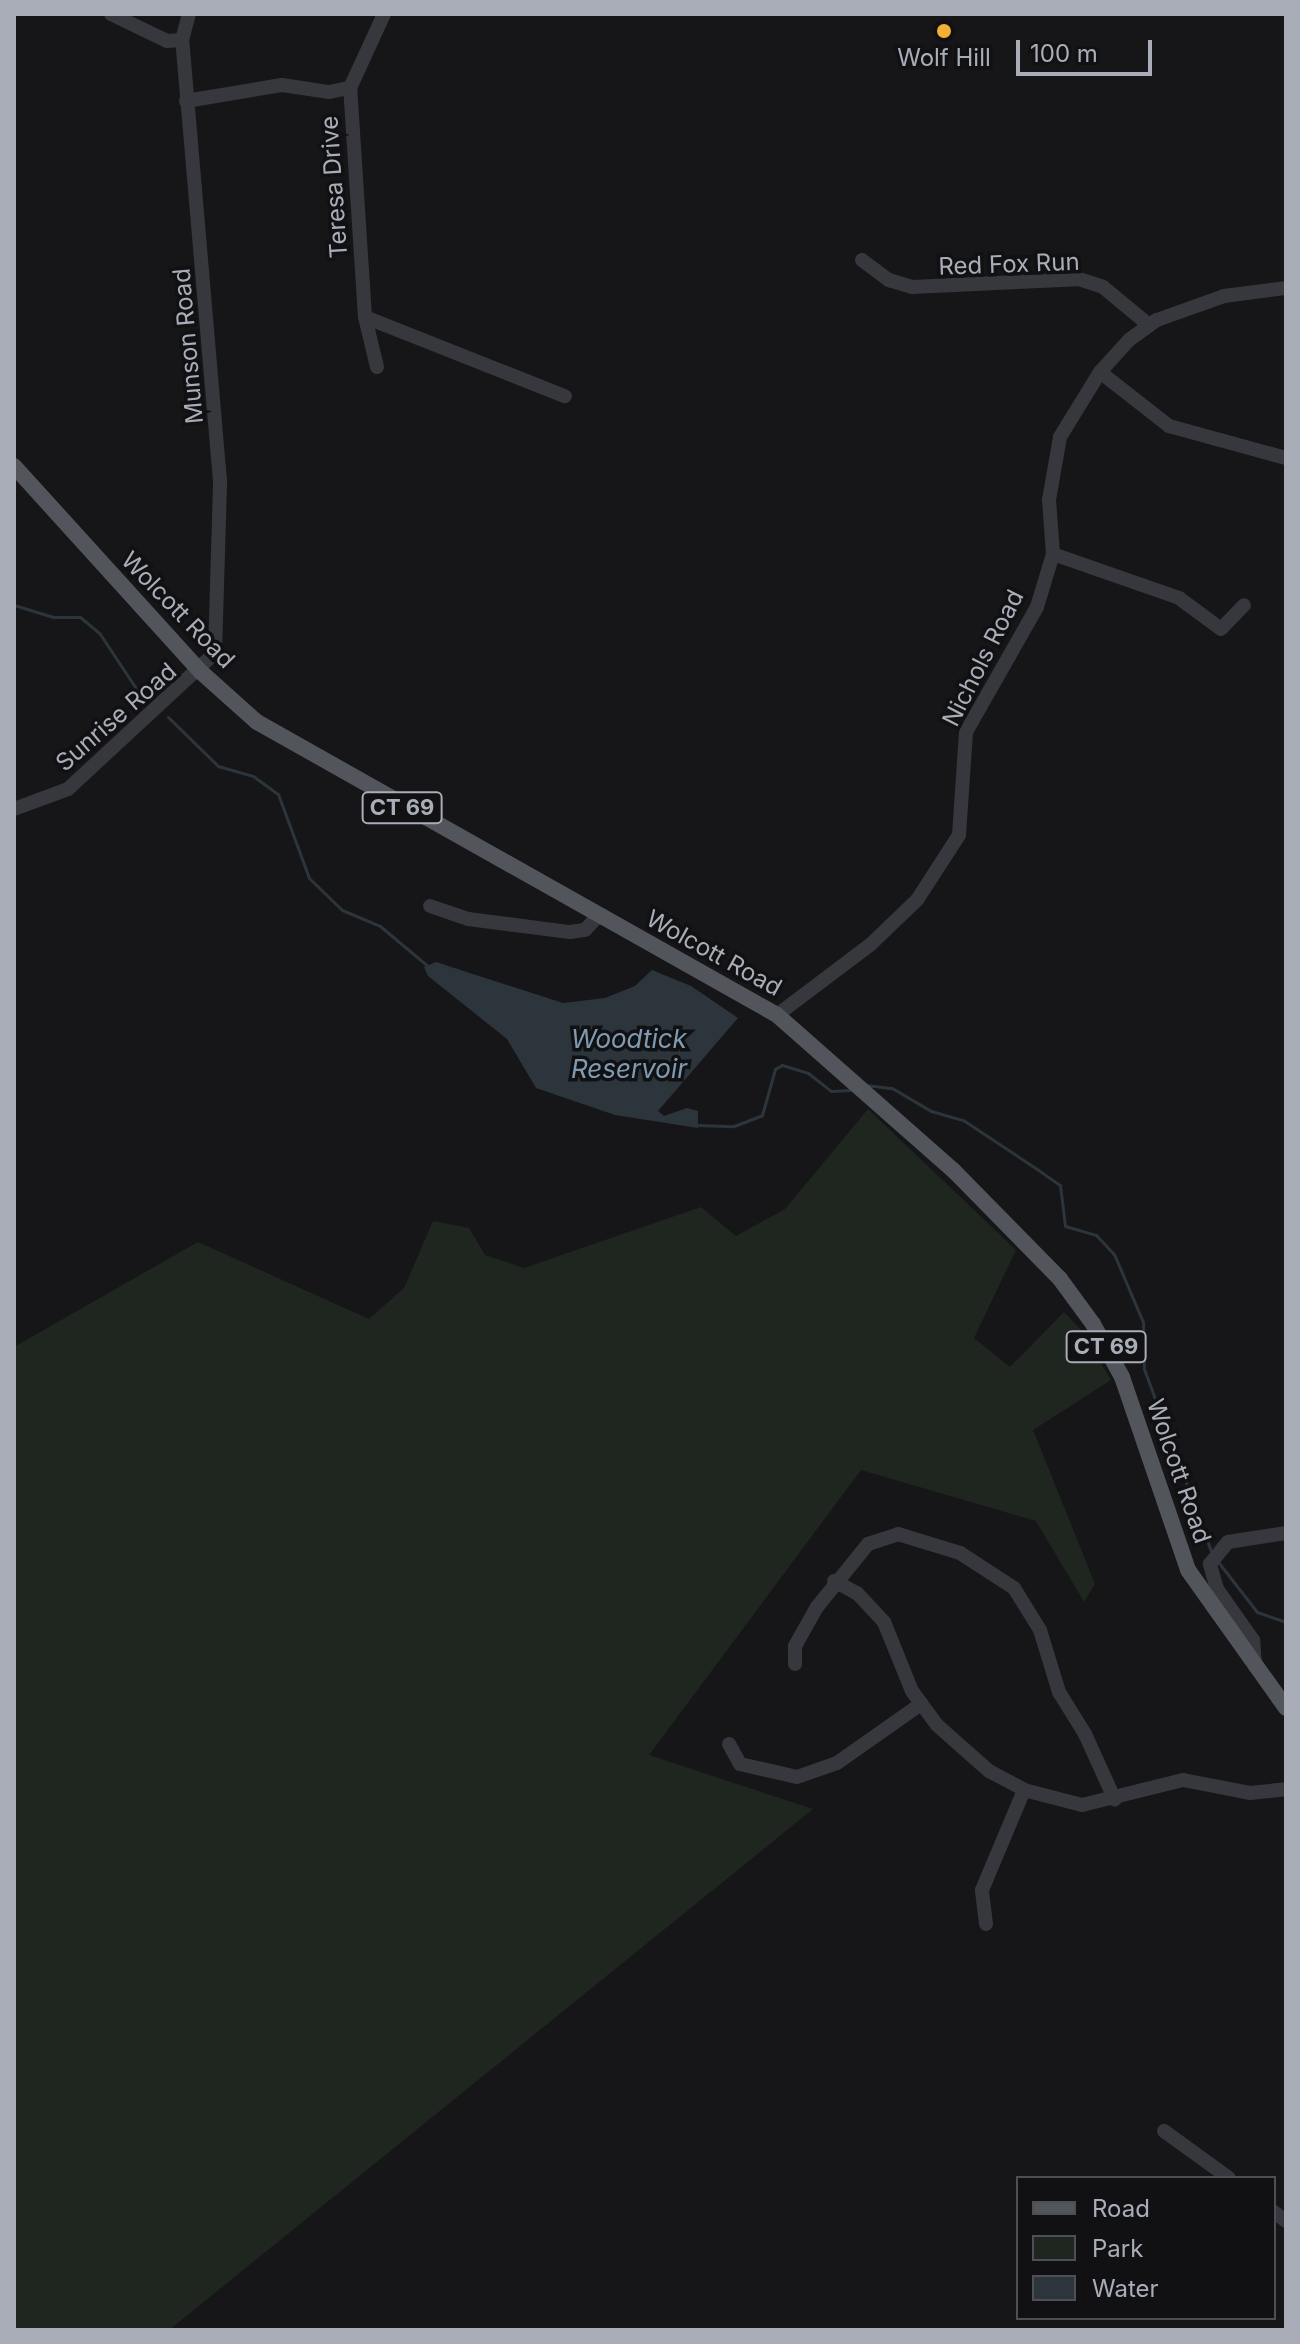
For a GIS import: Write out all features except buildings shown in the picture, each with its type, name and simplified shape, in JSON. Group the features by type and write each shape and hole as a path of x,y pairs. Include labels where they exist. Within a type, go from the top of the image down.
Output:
{"main road":[{"name":"Wolcott Road","path":"14,466 201,672 257,722 323,763 777,1015 954,1171 1060,1279 1093,1324 1122,1377 1177,1546 1204,1597 1286,1708"}],"street":[{"path":"111,14 167,41 182,40"},
{"name":"Munson Road","path":"189,14 182,40 186,101 220,481 215,653 201,672"},
{"name":"Teresa Drive","path":"377,367 365,317 350,88 384,14"},
{"path":"186,101 282,85 329,92 350,88"},
{"name":"Red Fox Run","path":"862,260 889,280 912,287 1079,279 1129,304 1149,325"},
{"name":"Nichols Road","path":"777,1015 870,945 917,900 959,835 966,732 1037,607 1053,554 1049,500 1060,437 1100,372 1149,325 1224,296 1286,288"},
{"path":"365,317 565,396"},
{"path":"1100,372 1169,426 1286,458"},
{"path":"1053,554 1179,598 1221,629 1244,605"},
{"name":"Sunrise Road","path":"14,809 68,789 201,672"},
{"path":"430,906 468,919 570,932 585,930 598,916"},
{"path":"1255,1667 1253,1640 1217,1589 1210,1564 1224,1545 1286,1533"},
{"path":"795,1664 795,1646 834,1581 868,1544 898,1534 960,1553 1014,1588 1040,1630 1059,1692 1085,1734 1115,1800"},
{"path":"834,1581 857,1593 884,1622 921,1704 937,1725 989,1771 1024,1790 1082,1805 1115,1800 1149,1785 1183,1780 1250,1793 1286,1789"},
{"path":"729,1744 740,1764 797,1777 837,1763 921,1704"},
{"path":"986,1924 982,1890 1024,1790"},
{"path":"1164,2131 1226,2176"}],"green space":[{"path":"868,1109 1016,1250 974,1338 1010,1367 1064,1312 1081,1330 1111,1380 1033,1430 1095,1584 1084,1602 1036,1521 861,1470 649,1755 813,1809 169,2330 14,2330 14,1347 198,1242 369,1319 404,1288 433,1221 469,1228 485,1255 524,1268 701,1207 736,1236 785,1209"}],"water":[{"name":"Woodtick Reservoir","path":"436,962 563,1003 605,998 635,986 652,970 691,986 738,1018 658,1111 664,1116 687,1108 698,1111 698,1128 615,1115 536,1088 507,1039 428,976 424,967"}],"waterway":[{"path":"14,605 53,617 80,617 100,634 143,699"},
{"path":"168,717 218,766 253,776 278,794 309,878 342,910 380,926 429,967"},
{"path":"697,1125 734,1126 762,1115 775,1069 782,1065 808,1073 831,1091 851,1090"},
{"path":"866,1085 892,1088 931,1111 963,1120 1034,1167 1060,1185 1065,1226 1096,1235 1114,1254 1143,1322 1144,1369 1212,1554"},
{"path":"1219,1563 1257,1612 1286,1622"}],"place":[{"name":"Wolf Hill","path":"944,31"}]}
